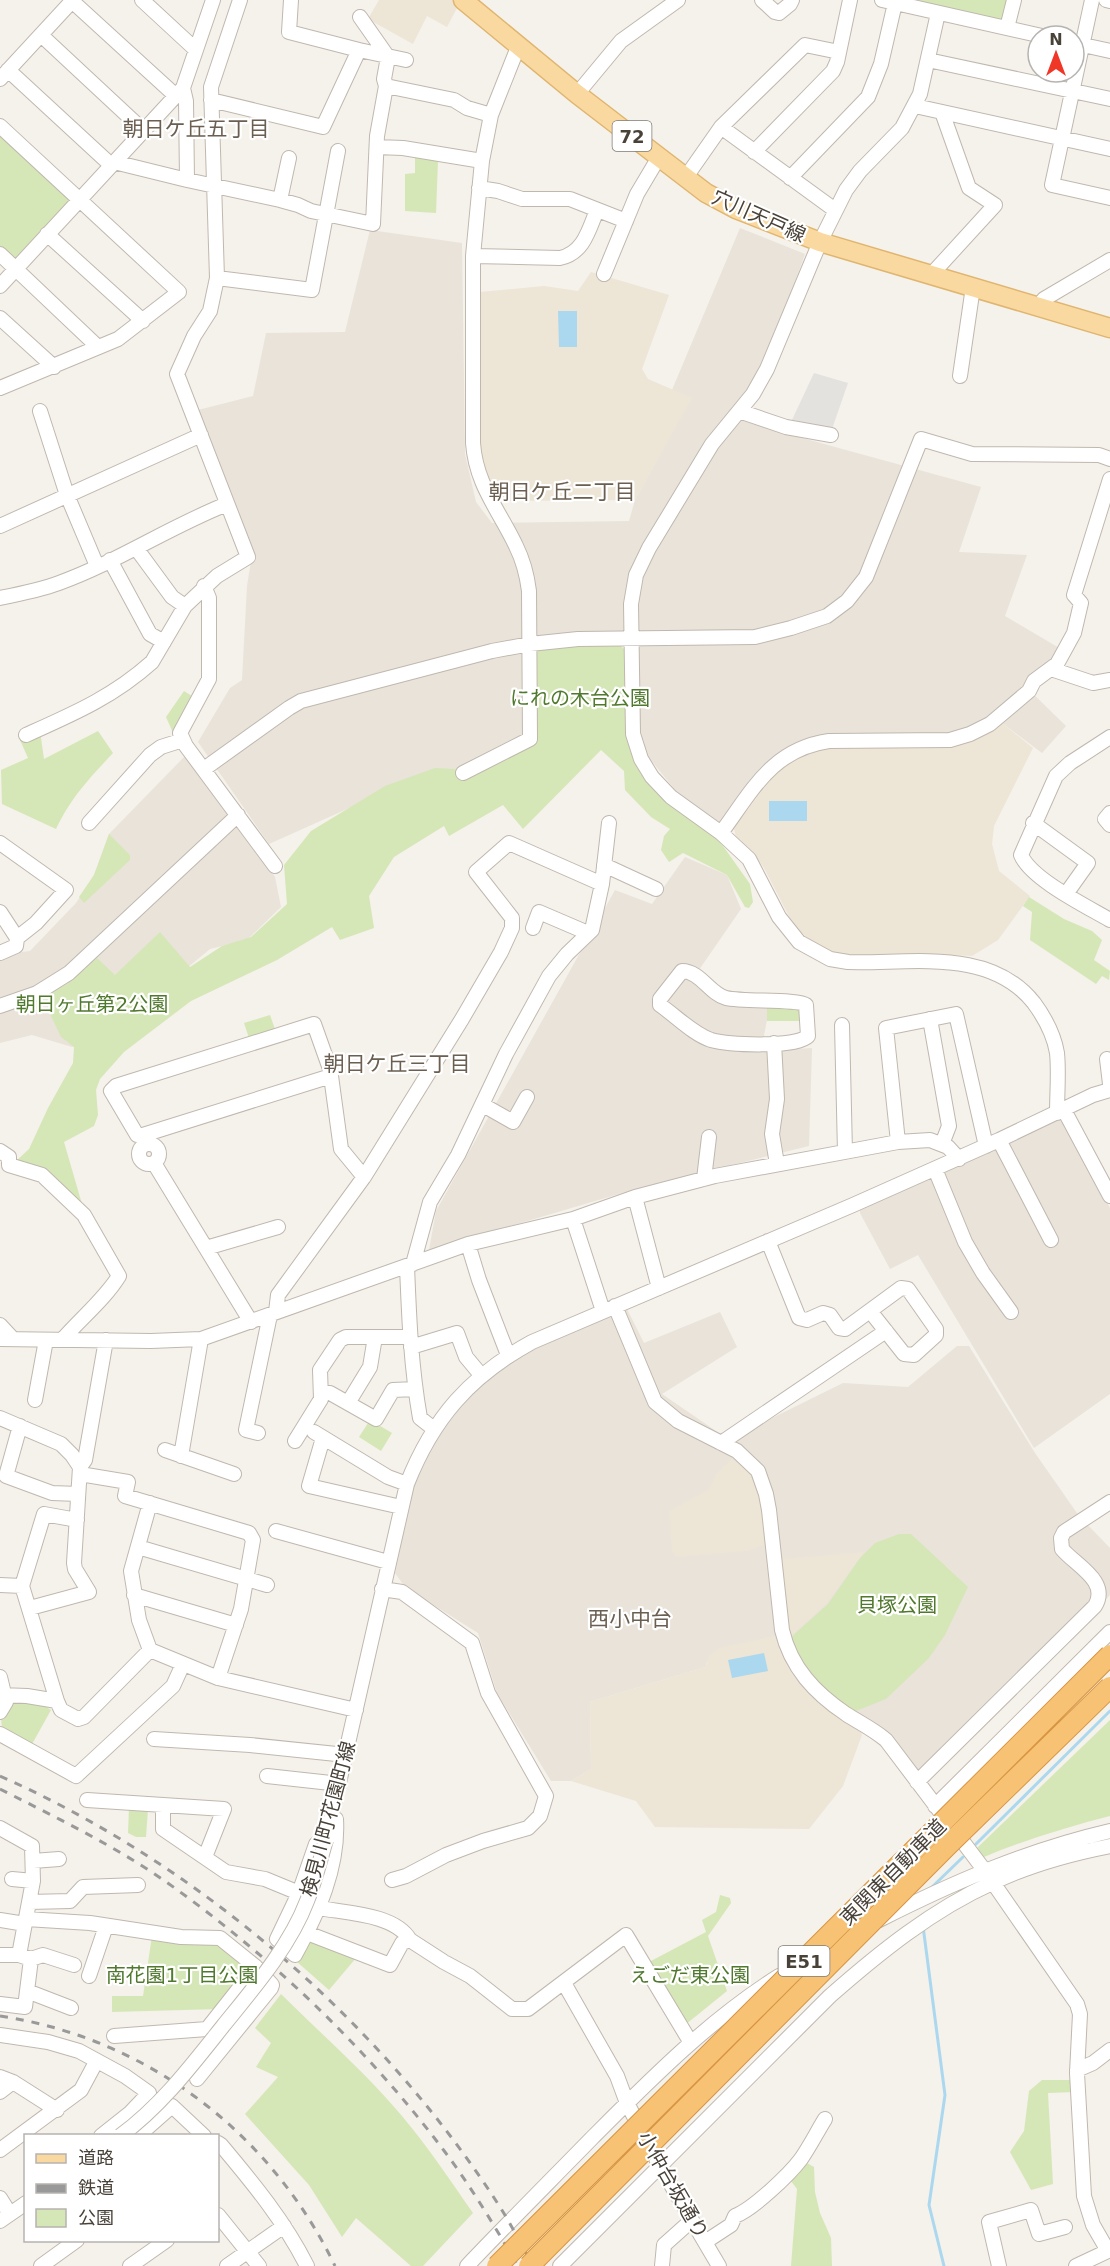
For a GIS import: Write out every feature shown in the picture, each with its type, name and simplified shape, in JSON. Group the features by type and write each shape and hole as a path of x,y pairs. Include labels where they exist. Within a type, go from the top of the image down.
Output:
{"highway":[{"name":"東関東自動車道","path":"497,2266 1110,1655"},
{"name":"東関東自動車道","path":"529,2266 1110,1686"}],"main road":[{"name":"穴川天戸線","path":"463,0 518,47 659,157 706,193 736,210 820,242 1110,328"}],"street":[{"path":"187,180 186,101 180,92 73,0 4,74 112,163 212,186 280,200 325,214 373,224 377,136 386,86 384,79 388,57 360,17"},
{"path":"142,0 195,49"},
{"path":"0,286 142,130 180,92 212,0"},
{"path":"26,735 90,706 122,686 152,662 185,606 204,586 248,557 177,374 194,336 210,311 217,278 212,186 211,87 240,0"},
{"path":"291,0 289,32 406,60"},
{"path":"578,94 621,41 678,0"},
{"path":"762,0 779,13 792,0"},
{"path":"754,152 828,78 837,62 850,0"},
{"path":"1007,28 1014,0"},
{"path":"1084,24 1092,0"},
{"path":"790,178 868,97 881,63 888,1 1026,32"},
{"path":"938,13 915,106 902,128 852,181 820,242 767,369 753,394 712,444 640,566 631,604 632,721 635,742 641,759 661,788 721,833 749,859 779,917 799,942 813,951 830,959 848,963 965,963 993,971 1019,987 1039,1010 1053,1039 1057,1054 1061,1112 1110,1196"},
{"path":"41,35 142,130"},
{"path":"686,177 721,127 805,45 839,52"},
{"path":"1086,46 1110,51"},
{"path":"463,773 530,738 529,591 523,563 516,545 487,494 474,452 473,256 479,188 491,115 518,47"},
{"path":"211,100 323,127 360,50"},
{"path":"928,60 1110,99"},
{"path":"1073,84 1052,185 1110,198"},
{"path":"386,86 454,100 467,108 491,115"},
{"path":"915,106 1110,149"},
{"path":"931,274 994,205 969,188 942,112"},
{"path":"0,126 179,292 118,339 54,367 1,386"},
{"path":"721,127 835,210"},
{"path":"377,147 403,148 482,161"},
{"path":"217,278 312,290 338,151"},
{"path":"604,274 637,194 659,157"},
{"path":"280,200 289,158"},
{"path":"479,188 498,191 522,199 570,199 626,221"},
{"path":"473,256 560,258 568,256 583,244 597,210"},
{"path":"47,234 142,321"},
{"path":"0,254 98,347"},
{"path":"1037,307 1044,299 1110,261"},
{"path":"960,376 973,287"},
{"path":"0,318 54,367"},
{"path":"40,411 67,495 104,563 150,634 164,642"},
{"path":"739,411 786,428 831,435"},
{"path":"0,526 201,435"},
{"path":"204,770 301,701 481,654 530,644 578,639 755,637 814,621 839,608 856,592 866,577 921,439 972,454 1099,455 1110,459"},
{"path":"721,833 766,772 793,751 815,743 829,741 950,740 970,734 990,724 1029,692 1034,681 1058,664 1074,633 1081,603 1074,595 1110,479"},
{"path":"0,598 59,583 136,548 194,517 227,504"},
{"path":"136,548 172,597 185,606"},
{"path":"204,586 209,598 209,679 180,733 204,770 275,867"},
{"path":"1051,669 1094,683 1110,680"},
{"path":"1110,737 1070,763 1056,776 1020,855 1025,866 1065,894 1110,920"},
{"path":"88,823 150,755 161,747 183,740"},
{"path":"1110,813 1105,819 1110,825"},
{"path":"0,1006 36,993 69,973 238,815"},
{"path":"434,1429 420,1418 415,1389 410,1342 410,1265 430,1202 458,1155 506,1054 549,976 567,954 592,930 602,884 609,823"},
{"path":"1034,824 1088,863 1065,894"},
{"path":"0,843 66,890 36,923 17,938"},
{"path":"258,1433 246,1430 278,1295 364,1177 462,1019 501,952 512,928 512,918 477,872 509,843 602,884"},
{"path":"604,865 656,889"},
{"path":"0,912 17,938 16,946 0,953"},
{"path":"533,928 539,912 588,933"},
{"path":"682,971 688,971 724,998 802,1002 807,1005 808,1036 804,1041 774,1043 731,1043 711,1040 660,1005 660,999 682,971"},
{"path":"898,1142 886,1028 956,1014 993,1143 1051,1240"},
{"path":"930,1019 949,1126 942,1144"},
{"path":"145,1140 137,1135 111,1091 116,1086 314,1024 331,1076 341,1149 364,1177"},
{"path":"842,1025 845,1152"},
{"path":"774,1043 777,1099 772,1134 777,1164"},
{"path":"1107,1059 1110,1084"},
{"path":"251,1322 154,1163 146,1164 140,1159 139,1150 145,1140 331,1076"},
{"name":"検見川町花園町線","path":"122,2134 158,2104 249,1994 283,1947 307,1902 335,1805 407,1484 420,1453 445,1413 481,1375 508,1355 532,1342 958,1159 1110,1089"},
{"path":"483,1105 513,1122 527,1097"},
{"path":"704,1179 709,1137"},
{"path":"3,1339 151,1341 201,1339 468,1244 573,1219 635,1197 704,1179 898,1142 930,1140 948,1147 958,1159"},
{"path":"0,1150 9,1157 9,1165 42,1175 84,1215 119,1276 102,1300 87,1312 62,1340"},
{"path":"935,1169 965,1242 983,1273 1011,1312"},
{"path":"635,1197 659,1288"},
{"path":"573,1219 609,1308 655,1402 678,1421 737,1451 751,1463 762,1478 769,1510 782,1630 792,1660 802,1676 821,1695 875,1730 885,1740 989,1876 1077,2004 1080,2014 1077,2070 1084,2196 1093,2225 1109,2250 1076,2266"},
{"path":"206,1248 278,1227"},
{"path":"768,1241 800,1318 807,1320 823,1313 830,1315 839,1328 845,1329 901,1288 908,1289 936,1329 936,1335 914,1355 904,1354 870,1311"},
{"path":"468,1244 479,1280 508,1355"},
{"path":"721,1443 886,1331"},
{"path":"295,1441 321,1399 320,1370 340,1340 346,1337 375,1337 410,1342 457,1333 466,1357 481,1375"},
{"path":"348,1403 370,1367 375,1337"},
{"path":"181,1455 201,1339"},
{"path":"35,1400 46,1340"},
{"path":"30,1608 89,1592 75,1569 78,1494 80,1470 85,1460 106,1340"},
{"path":"321,1393 330,1393 376,1419 393,1390 415,1389"},
{"path":"0,1418 61,1444 72,1455 80,1470 128,1482 125,1496 249,1533 253,1539 241,1609 218,1678"},
{"path":"20,1426 6,1476 52,1493 78,1494"},
{"path":"401,1507 309,1485 318,1435 388,1477 407,1484"},
{"path":"165,1450 234,1474"},
{"path":"150,1503 131,1571 139,1620 150,1650 218,1678 356,1710"},
{"path":"917,1782 1095,1606 1099,1595 1098,1583 1065,1553 1060,1543 1064,1532 1108,1507"},
{"path":"77,1520 44,1514 22,1586 61,1710 78,1719 84,1718 150,1650"},
{"path":"276,1531 388,1562"},
{"path":"138,1547 267,1585"},
{"path":"0,1585 22,1586"},
{"path":"382,1589 402,1592 472,1643 488,1694 546,1796 540,1816 528,1828 446,1855 406,1876 392,1880"},
{"path":"134,1595 236,1625"},
{"path":"935,1806 1110,1632"},
{"path":"0,1734 76,1776 173,1686 183,1664"},
{"path":"0,1677 6,1702 0,1712"},
{"path":"3,1695 57,1701"},
{"path":"154,1739 250,1745 346,1755"},
{"path":"267,1776 340,1784"},
{"path":"87,1800 224,1809 205,1857"},
{"path":"163,1805 164,1829 226,1872 265,1879 299,1893"},
{"path":"327,1836 316,1844 299,1893 277,1940 295,1955 319,1908 336,1851 335,1805"},
{"path":"0,1828 32,1846 33,1861 33,1881 25,1921 27,1991 25,2007 0,2004"},
{"path":"560,2266 830,1996 864,1965 989,1876 1030,1853 1110,1831"},
{"path":"467,2266 627,2103 691,2043 753,1993 824,1948 924,1898 989,1876 1110,1846"},
{"path":"33,1861 59,1859"},
{"path":"12,1879 33,1881"},
{"path":"29,1902 70,1901 83,1887 138,1885"},
{"path":"319,1908 367,1914 405,1931 410,1940 470,1976 512,2009 528,2008 626,1935 691,2043"},
{"path":"0,1920 106,1926 181,1937 220,1938 256,1967 272,1984 271,1988 197,2079"},
{"path":"89,1976 106,1926"},
{"path":"307,1933 390,1965 402,1943 410,1940"},
{"path":"0,1955 25,1957 43,1955 74,1965"},
{"path":"114,2036 207,2029 256,1967"},
{"name":"小仲台坂通り","path":"564,1983 617,2076 627,2103 660,2166 719,2266"},
{"path":"27,1991 71,2008"},
{"path":"0,2035 48,2042 79,2051 125,2076 149,2093 130,2113 103,2134"},
{"path":"1077,2070 1093,2063 1110,2050"},
{"path":"0,2150 81,2090 96,2062"},
{"path":"0,2092 6,2080 57,2110"},
{"path":"140,2134 172,2106 202,2134"},
{"path":"705,2242 731,2225 735,2216 746,2212 789,2172 801,2159 825,2119"},
{"path":"219,2144 254,2184 284,2226 307,2266"},
{"path":"0,2198 5,2217 24,2204"},
{"path":"999,2266 989,2222 1031,2210 1040,2234 1065,2227"},
{"path":"219,2216 259,2266"},
{"path":"662,2266 664,2244 692,2220"},
{"path":"227,2266 284,2226"},
{"path":"44,2265 76,2242"},
{"path":"130,2266 166,2242"}],"shaded area":[{"path":"379,0 452,0 458,6 447,27 427,16 413,44 368,19"},
{"path":"740,228 805,254 765,367 732,413 784,433 981,487 959,552 1027,555 1005,616 1061,649 1027,688 1066,726 1042,753 1002,723 972,742 951,747 826,748 776,772 734,828 719,825 681,797 645,753 637,711 636,646 619,644 534,739 429,792 356,805 269,844 198,742 230,688 242,680 247,586 253,549 198,410 253,396 266,333 345,332 370,230 462,243 465,454 476,502 492,523 629,521 635,500 691,398 672,390"},
{"path":"591,272 669,295 642,369 648,379 692,398 635,500 498,501 483,467 479,443 480,292 544,286 578,291"},
{"path":"814,373 848,383 832,429 791,422"},
{"path":"1002,723 1033,748 994,826 992,844 999,871 1030,896 998,940 972,956 852,955 827,950 810,940 794,926 764,868 753,853 736,837 734,828 776,772 794,758 816,749 951,747 972,742"},
{"path":"187,754 275,877 281,907 247,940 210,949 101,1039 72,1047 32,1035 0,1043 0,955 30,951 76,903 94,875 109,834"},
{"path":"685,857 727,875 741,909 694,977 723,999 770,1004 761,1051 812,1048 809,1146 639,1188 429,1250 436,1211 615,890 652,904"},
{"path":"1058,1120 1066,1124 1110,1208 1110,1394 1034,1448 918,1255 890,1269 860,1213 860,1207"},
{"path":"627,1309 644,1343 720,1312 737,1347 662,1394 735,1444 752,1428 843,1383 908,1387 957,1346 969,1346 1035,1453 1079,1516 1110,1548 1110,1595 927,1783 860,1730 808,1694 797,1682 784,1661 774,1636 707,1662 706,1667 590,1702 591,1769 571,1781 551,1781 497,1693 478,1633 405,1587 395,1573 414,1483 440,1428 478,1388 519,1356"},
{"path":"732,1459 748,1471 758,1488 765,1545 747,1551 676,1557 672,1552 669,1511 708,1490 717,1473"},
{"path":"864,1552 827,1603 790,1637 786,1624 782,1559"},
{"path":"774,1636 784,1661 797,1682 808,1694 860,1730 862,1735 843,1786 809,1829 655,1827 636,1801 571,1781 591,1769 590,1702 706,1667 709,1656 719,1648"}],"green space":[{"path":"920,0 1009,0 1004,22 919,3"},
{"path":"0,132 70,196 69,204 19,258 12,259 0,249"},
{"path":"415,155 438,161 436,213 405,211 405,174 415,173"},
{"path":"619,644 627,652 636,761 656,792 709,830 723,846 750,884 753,902 749,908 745,907 727,875 683,853 669,862 661,850 664,836 670,829 651,817 625,790 624,771 601,750 523,829 503,805 449,836 444,826 394,857 369,896 374,928 340,940 332,927 277,960 191,1001 124,1052 100,1079 96,1090 98,1115 94,1126 64,1142 84,1211 14,1163 29,1149 73,1063 74,1047 61,1037 42,997 67,984 97,958 115,975 160,932 190,967 222,946 251,937 287,904 284,865 311,831 385,786 435,768 455,769 463,773 534,740 534,656 540,646"},
{"path":"184,691 195,698 174,735 166,717"},
{"path":"40,731 44,759 98,731 113,753 75,797 56,829 2,804 1,770 28,758 20,740"},
{"path":"109,834 130,855 130,860 84,903 79,897 94,875"},
{"path":"1029,897 1064,919 1092,931 1102,940 1094,960 1110,971 1109,980 1102,976 1096,984 1030,940 1032,912 1023,906"},
{"path":"800,1005 804,1021 767,1021 767,1006"},
{"path":"270,1015 276,1032 250,1041 244,1023"},
{"path":"370,1420 392,1433 381,1451 359,1437"},
{"name":"貝塚公園","path":"899,1534 911,1534 968,1587 945,1635 929,1658 886,1699 856,1711 834,1697 816,1681 801,1661 790,1638 828,1604 860,1558 875,1543"},
{"path":"24,1699 36,1700 51,1710 31,1746 2,1729 1,1717 7,1705"},
{"path":"1110,1720 1110,1816 1046,1834 984,1857 977,1848"},
{"path":"129,1808 148,1809 146,1837 136,1837 128,1833"},
{"name":"えごだ東公園","path":"720,1895 730,1898 731,1903 708,1936 727,1991 685,2025 649,1962 706,1932 702,1920 716,1912"},
{"name":"南花園1丁目公園","path":"152,1936 215,1941 246,1967 246,1975 219,2009 112,2012 112,1996 143,1996"},
{"path":"311,1941 356,1958 329,1990 296,1961 306,1942"},
{"path":"281,1994 388,2100 421,2140 473,2213 423,2266 411,2266 356,2218 342,2237 309,2185 245,2114 278,2077 256,2067 271,2043 255,2028"},
{"path":"1042,2080 1075,2080 1075,2092 1048,2093 1053,2184 1031,2190 1010,2152 1024,2131 1029,2091"},
{"path":"803,2161 814,2167 815,2192 820,2213 831,2238 832,2266 791,2266 797,2189 788,2177"}],"water":[{"path":"558,311 577,311 577,347 559,347"},
{"path":"769,801 807,801 807,821 769,821"},
{"path":"764,1653 768,1671 732,1678 728,1660"}],"waterway":[{"path":"976,1844 1110,1711"},
{"path":"930,1889 963,1857"},
{"path":"923,1926 945,2095 929,2205 944,2266"}],"railway":[{"path":"0,1776 74,1813 146,1855 215,1903 281,1956 343,2013 400,2075 453,2139 500,2207 533,2266"},
{"path":"0,1789 82,1831 143,1866 202,1908 278,1971 349,2040 415,2113 465,2180 518,2266"},
{"path":"0,2016 54,2028 105,2046 154,2070 199,2099 240,2134 276,2174 308,2218 335,2266"}],"district":[{"name":"朝日ケ丘五丁目","path":"196,129"},
{"name":"朝日ケ丘二丁目","path":"562,492"},
{"name":"朝日ケ丘三丁目","path":"397,1064"},
{"name":"西小中台","path":"630,1619"}],"park label":[{"name":"にれの木台公園","path":"580,698"},
{"name":"朝日ヶ丘第2公園","path":"92,1004"}]}
